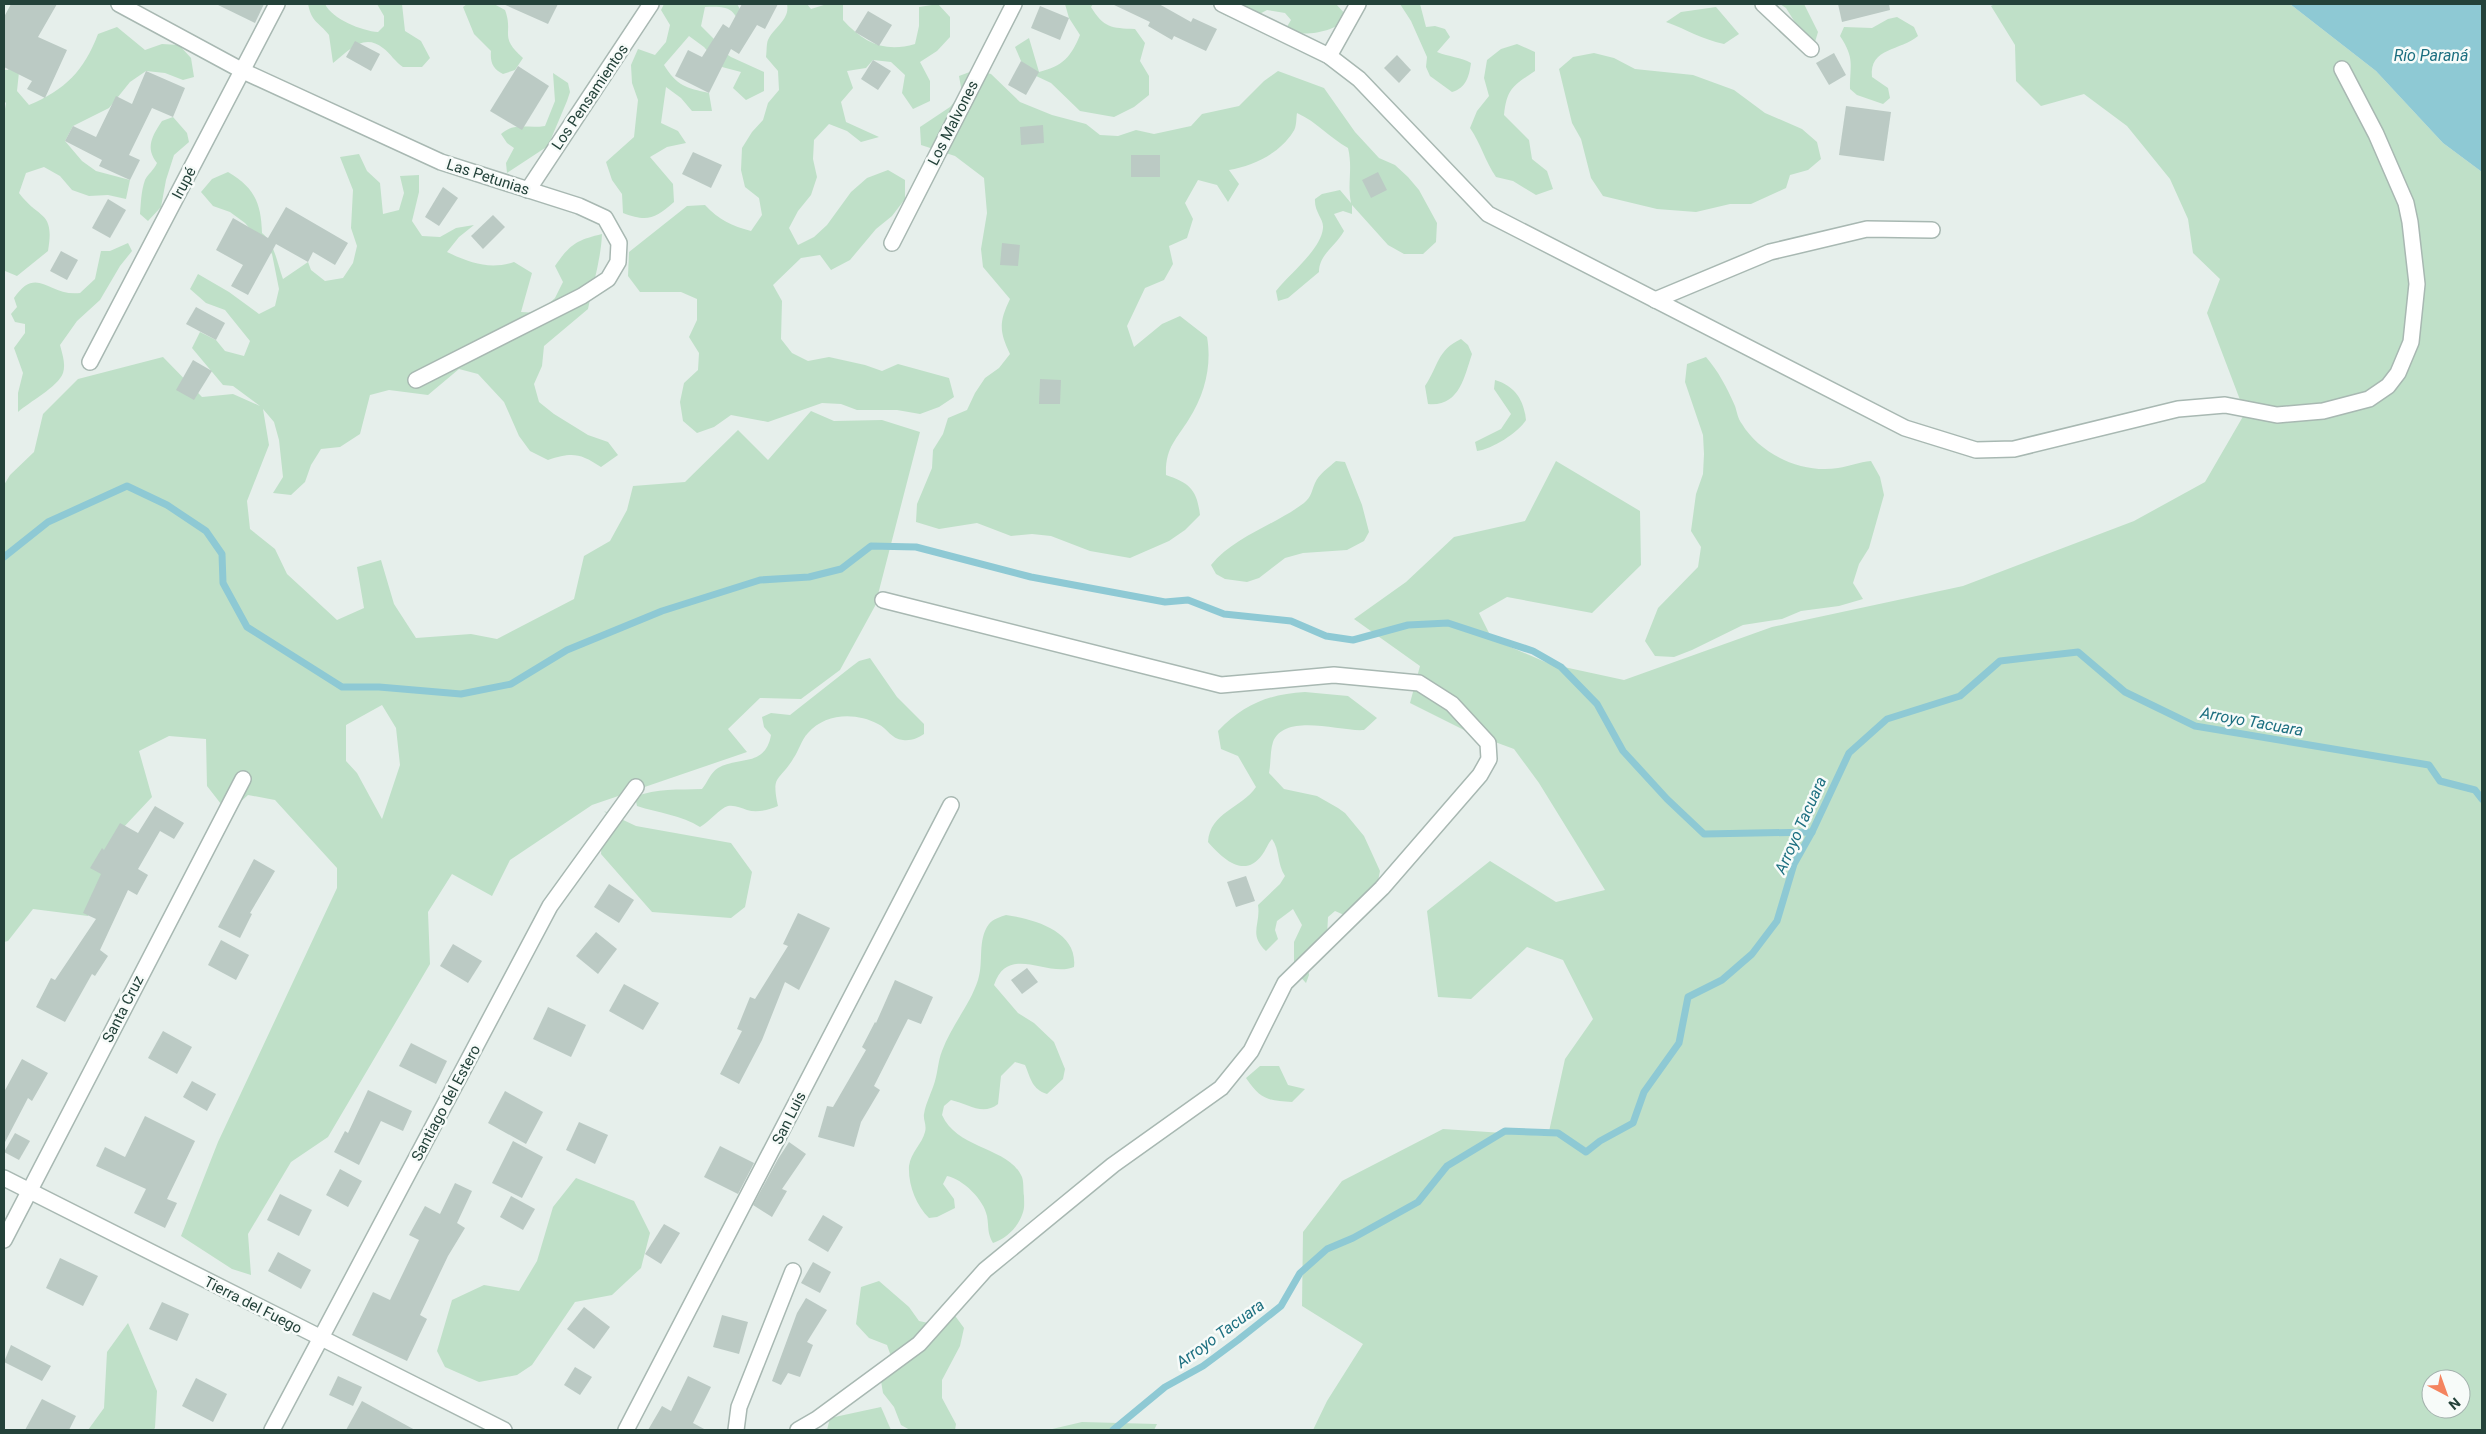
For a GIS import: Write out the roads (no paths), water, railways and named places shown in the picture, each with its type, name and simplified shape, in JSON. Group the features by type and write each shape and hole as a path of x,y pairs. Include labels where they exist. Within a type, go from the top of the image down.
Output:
{"street":[{"name":"Las Petunias","path":"119,4 243,71 440,162 528,190 605,218 619,243 618,262 608,279 582,296 416,380"},
{"name":"Irupé","path":"90,362 277,4"},
{"name":"Los Pensamientos","path":"528,190 651,4"},
{"name":"Los Malvones","path":"892,243 1012,4"},
{"path":"1222,4 1329,56 1359,79 1488,214 1905,428 1976,450 2014,449 2178,409 2225,405 2277,415 2323,411 2368,399 2388,386 2398,373 2411,342 2417,284 2406,204 2376,134 2342,69"},
{"path":"1329,56 1358,4"},
{"path":"1763,4 1811,49"},
{"path":"1655,300 1770,252 1867,230 1932,230"},
{"path":"798,1430 817,1419 918,1344 985,1270 1113,1165 1221,1088 1251,1051 1285,983 1382,888 1480,775 1489,759 1488,743 1452,704 1419,683 1334,676 1221,685 883,600"},
{"name":"Santa Cruz","path":"4,1240 243,779"},
{"name":"Santiago del Estero","path":"272,1430 550,906 636,787"},
{"name":"San Luis","path":"626,1430 951,805"},
{"name":"Tierra del Fuego","path":"4,1178 504,1430"},
{"path":"736,1430 739,1407 793,1271"}],"water":[{"name":"Río Paraná","path":"2290,4 2482,4 2482,172 2443,143 2376,71"}],"waterway":[{"path":"4,557 48,522 127,486 167,505 206,531 222,554 223,583 247,627 342,687 379,687 461,694 511,684 567,650 662,611 760,580 809,577 841,569 871,546 916,547 1031,577 1165,602 1188,600 1224,614 1291,621 1326,636 1353,640 1408,625 1448,623 1533,651 1561,667 1597,704 1623,751 1667,799 1704,834 1812,832"},
{"name":"Arroyo Tacuara","path":"1113,1430 1165,1387 1203,1366 1281,1306 1300,1273 1327,1249 1353,1238 1418,1202 1447,1166 1505,1131 1558,1133 1586,1152 1600,1141 1633,1123 1644,1092 1679,1043 1688,997 1722,980 1752,954 1777,921 1794,864 1812,832 1849,753 1887,719 1960,696 2000,661 2078,652 2125,692 2195,726 2429,765 2440,781 2475,790 2482,799"}]}
